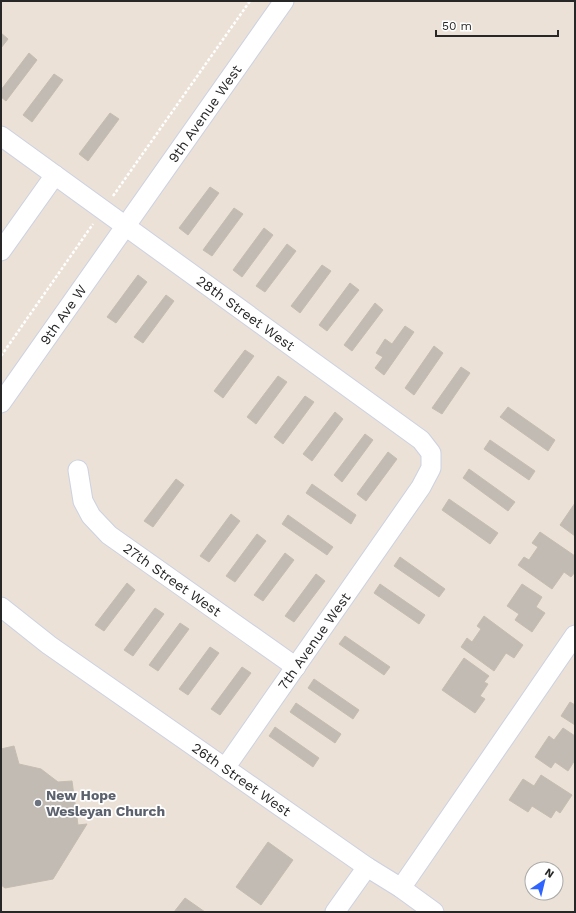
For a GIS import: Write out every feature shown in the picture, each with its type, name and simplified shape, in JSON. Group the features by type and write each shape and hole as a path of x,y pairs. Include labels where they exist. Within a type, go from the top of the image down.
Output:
{"street":[{"name":"9th Avenue West","path":"126,226 284,1"},
{"name":"28th Street West","path":"1,136 421,440 430,453 431,468 421,487 402,514"},
{"path":"1,251 55,175"},
{"name":"9th Ave W","path":"1,403 126,226"},
{"name":"27th Street West","path":"78,470 83,501 91,516 109,535 296,667"},
{"name":"7th Avenue West","path":"225,768 402,514"},
{"name":"26th Street West","path":"1,607 49,645 367,867 434,912"},
{"name":"26th Street West","path":"1,619 49,645"},
{"path":"400,888 575,636"},
{"path":"336,912 367,867"}],"path":[{"path":"1,356 250,1"}],"building":[{"path":"1,33 8,39 1,48"},
{"path":"29,53 37,60 6,101 1,97 1,90"},
{"path":"54,74 63,80 32,122 23,115"},
{"path":"110,113 119,119 88,161 79,154"},
{"path":"210,187 219,193 188,235 179,228"},
{"path":"234,208 243,214 212,256 203,250"},
{"path":"264,228 273,235 242,277 233,270"},
{"path":"287,244 296,251 265,292 256,286"},
{"path":"322,265 331,271 300,313 291,306"},
{"path":"138,275 147,282 116,323 107,317"},
{"path":"350,283 359,290 327,331 319,325"},
{"path":"166,295 174,301 143,343 134,337"},
{"path":"375,303 383,310 352,351 344,345"},
{"path":"405,326 414,332 384,375 375,368 383,357 376,353 385,339 392,344"},
{"path":"434,346 443,353 414,395 405,388"},
{"path":"245,350 254,356 223,398 214,391"},
{"path":"461,367 470,373 442,414 432,408"},
{"path":"278,376 287,382 256,424 247,417"},
{"path":"305,396 314,402 283,444 274,437"},
{"path":"508,407 555,440 548,451 500,417"},
{"path":"335,412 343,419 312,461 303,454"},
{"path":"365,434 373,440 342,482 334,475"},
{"path":"490,440 535,471 529,480 484,449"},
{"path":"388,452 397,459 366,501 357,494"},
{"path":"469,469 515,502 508,511 463,478"},
{"path":"176,479 184,485 153,527 144,521"},
{"path":"312,484 356,515 351,524 306,493"},
{"path":"449,499 498,533 490,544 442,510"},
{"path":"575,503 575,536 560,525"},
{"path":"231,514 240,521 209,562 200,556"},
{"path":"288,515 333,547 327,555 282,524"},
{"path":"540,532 575,556 575,572 571,577 564,572 552,589 518,565 524,557 529,560 538,547 532,543"},
{"path":"257,534 266,541 235,582 226,576"},
{"path":"285,553 294,560 263,601 254,595"},
{"path":"400,557 445,589 439,597 394,566"},
{"path":"316,574 325,581 294,622 285,616"},
{"path":"127,583 135,590 104,631 95,625"},
{"path":"380,584 425,615 419,624 374,593"},
{"path":"522,584 542,597 536,607 545,613 532,632 515,620 519,614 507,606"},
{"path":"155,608 164,614 133,656 124,650"},
{"path":"484,616 523,645 514,658 506,653 494,671 461,647 467,638 472,642 481,629 477,626"},
{"path":"180,623 189,629 158,671 149,665"},
{"path":"345,636 390,667 384,675 339,644"},
{"path":"210,647 219,653 188,695 179,689"},
{"path":"464,658 489,676 484,682 488,684 480,696 485,699 475,713 442,690"},
{"path":"242,667 251,673 220,715 211,709"},
{"path":"314,679 359,710 353,719 308,688"},
{"path":"570,702 575,705 575,725 561,716"},
{"path":"296,703 341,734 335,743 290,712"},
{"path":"275,727 319,758 313,767 269,736"},
{"path":"563,728 575,736 575,760 568,771 555,762 551,768 535,757 549,736 554,740"},
{"name":"New Hope Wesleyan Church","path":"14,746 19,764 41,769 58,782 72,781 78,825 87,824 53,879 5,888 1,885 1,749"},
{"path":"541,775 572,795 560,813 556,810 551,818 532,806 528,812 509,800 523,779 534,786"},
{"path":"268,842 293,860 261,905 236,887"},
{"path":"185,898 205,912 174,912"}],"place":[{"name":"New Hope Wesleyan Church","path":"38,803"}]}
